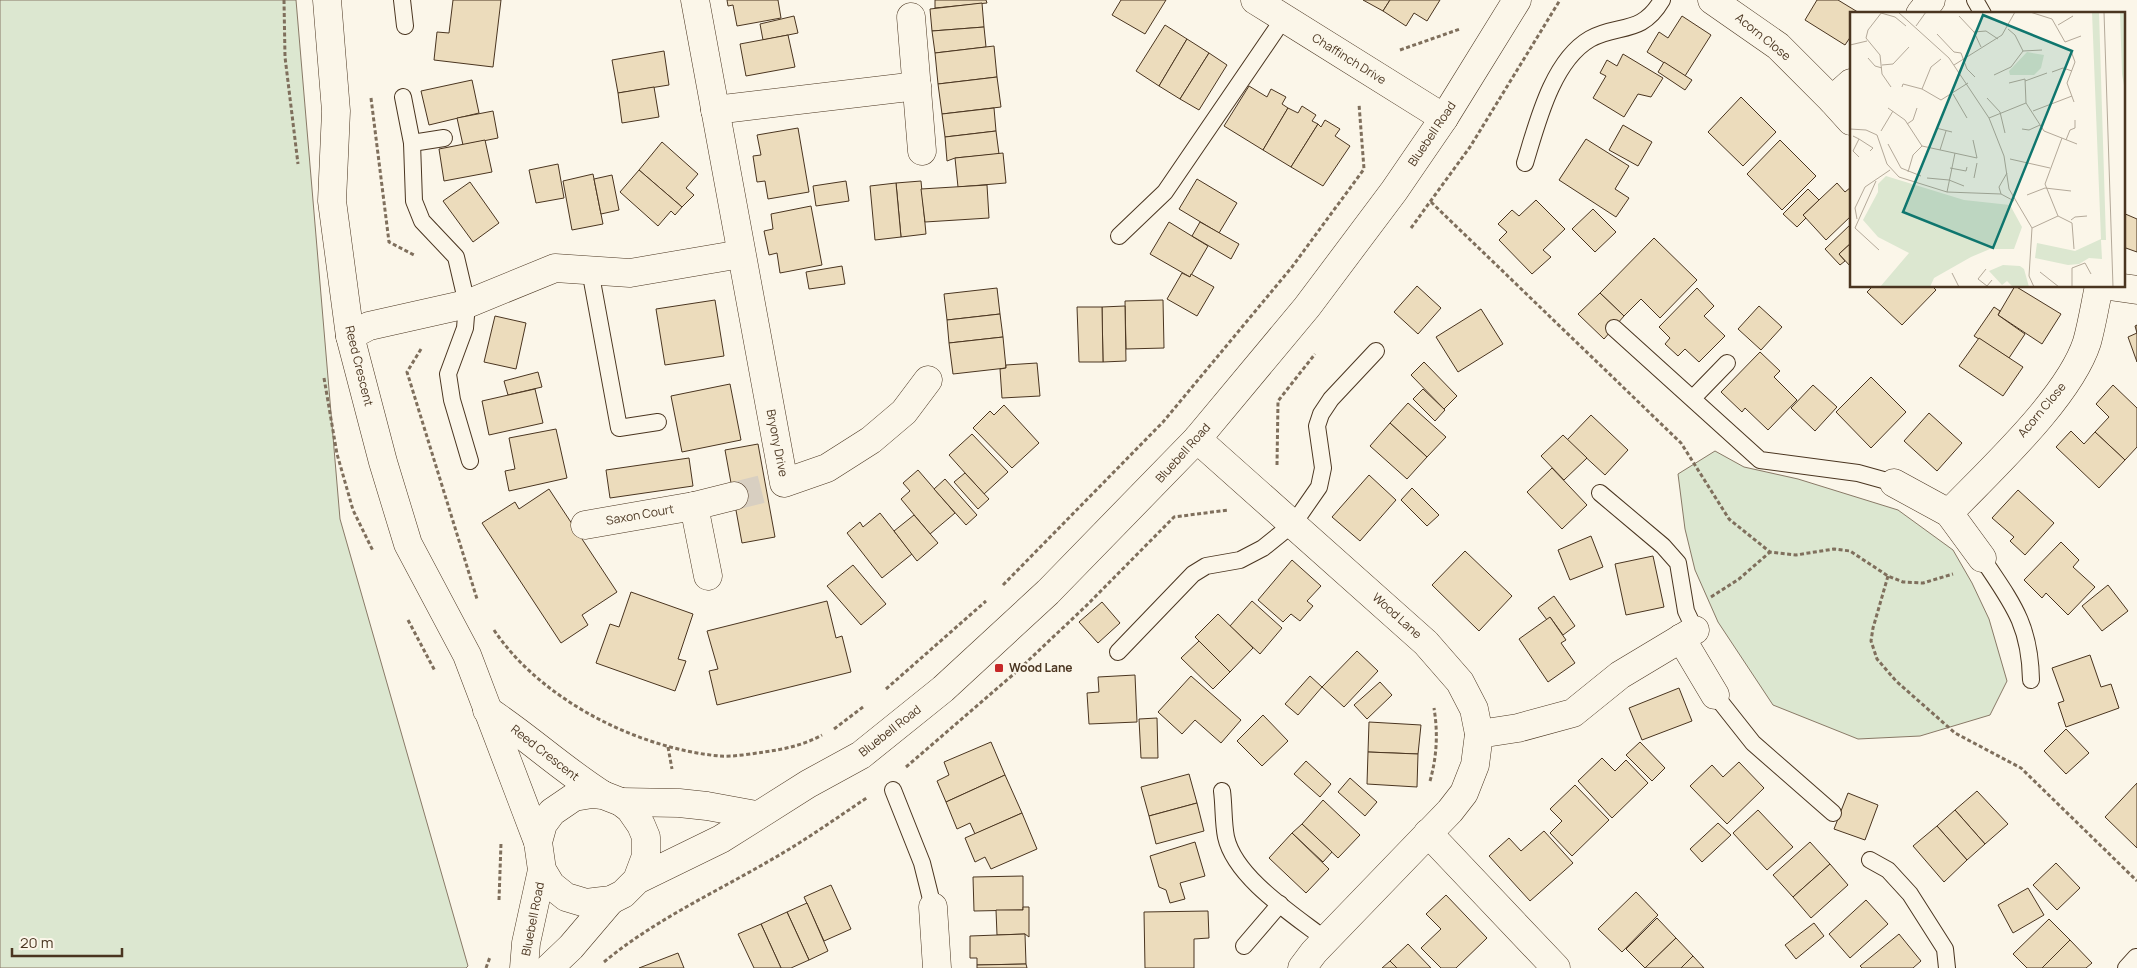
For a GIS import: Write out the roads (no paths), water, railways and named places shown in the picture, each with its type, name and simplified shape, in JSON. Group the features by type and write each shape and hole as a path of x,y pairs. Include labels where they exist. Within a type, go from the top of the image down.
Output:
{"street":[{"name":"Reed Crescent","path":"327,0 336,110 332,202 350,336 383,462 408,544 467,655 538,842"},
{"name":"Bryony Drive","path":"695,0 741,254 775,485 827,468 871,440 904,412 928,380"},
{"name":"Chaffinch Drive","path":"1255,0 1444,118"},
{"name":"Bluebell Road","path":"542,870 551,885 566,897 586,903 611,900 623,894 637,880 721,839 756,815 861,755 943,689 1048,592 1197,439 1307,307 1394,191 1444,118 1517,0"},
{"name":"Acorn Close","path":"1712,0 1841,92 1850,118"},
{"path":"1922,12 1932,0"},
{"path":"910,8 922,151"},
{"path":"716,110 917,86"},
{"path":"350,336 369,326 467,304 555,268 630,273 741,254"},
{"name":"Acorn Close","path":"1949,513 2035,421 2072,374 2086,343 2099,288"},
{"path":"2123,288 2137,290"},
{"name":"Wood Lane","path":"1197,439 1258,491 1426,642 1460,682 1474,709 1479,734 1475,765 1464,792 1450,811 1326,940 1302,968"},
{"path":"1894,483 1949,513 1982,558"},
{"name":"Saxon Court","path":"585,525 694,506 734,496"},
{"path":"694,506 708,576"},
{"path":"1479,734 1518,728 1573,713 1620,675 1688,627 1715,695"},
{"name":"Reed Crescent","path":"487,710 510,725 574,777 612,799"},
{"name":"Bluebell Road","path":"524,968 526,943 542,870 538,842 543,824 552,812 574,797 592,794 612,799 707,806 756,815"},
{"name":"Bluebell Road","path":"612,799 630,809 641,825 646,837 646,856 637,880"},
{"path":"1428,833 1556,968"},
{"name":"Bluebell Road","path":"549,968 571,947 611,900"},
{"path":"933,907 937,968"}],"lane":[{"path":"402,0 405,26"},
{"path":"1525,163 1543,107 1558,75 1573,54 1590,39 1632,27 1655,12 1662,0"},
{"path":"1975,0 1982,12"},
{"path":"1118,236 1165,192 1284,18"},
{"path":"403,97 412,142 414,201 422,221 456,257 467,304 465,328 448,374 452,400 470,461"},
{"path":"412,142 444,138"},
{"path":"590,270 619,428 658,422"},
{"path":"1614,328 1760,460 1858,473 1894,483"},
{"path":"1118,652 1193,574 1206,566 1240,560 1263,548 1294,523 1319,487 1323,468 1317,426 1321,414 1330,399 1376,351"},
{"path":"1693,398 1727,363"},
{"path":"1600,493 1663,546 1678,564 1688,627"},
{"path":"1982,558 2019,616 2031,655 2031,680"},
{"path":"1715,695 1753,743 1833,813"},
{"path":"893,790 922,863 933,907"},
{"path":"1222,791 1227,838 1237,860 1253,880 1326,940"},
{"path":"1870,860 1888,870 1910,894 1944,949 1947,968"},
{"path":"1244,946 1280,904"}],"tunnel":[{"path":"734,496 766,488"}],"place":[{"name":"Wood Lane","path":"999,668"}]}
